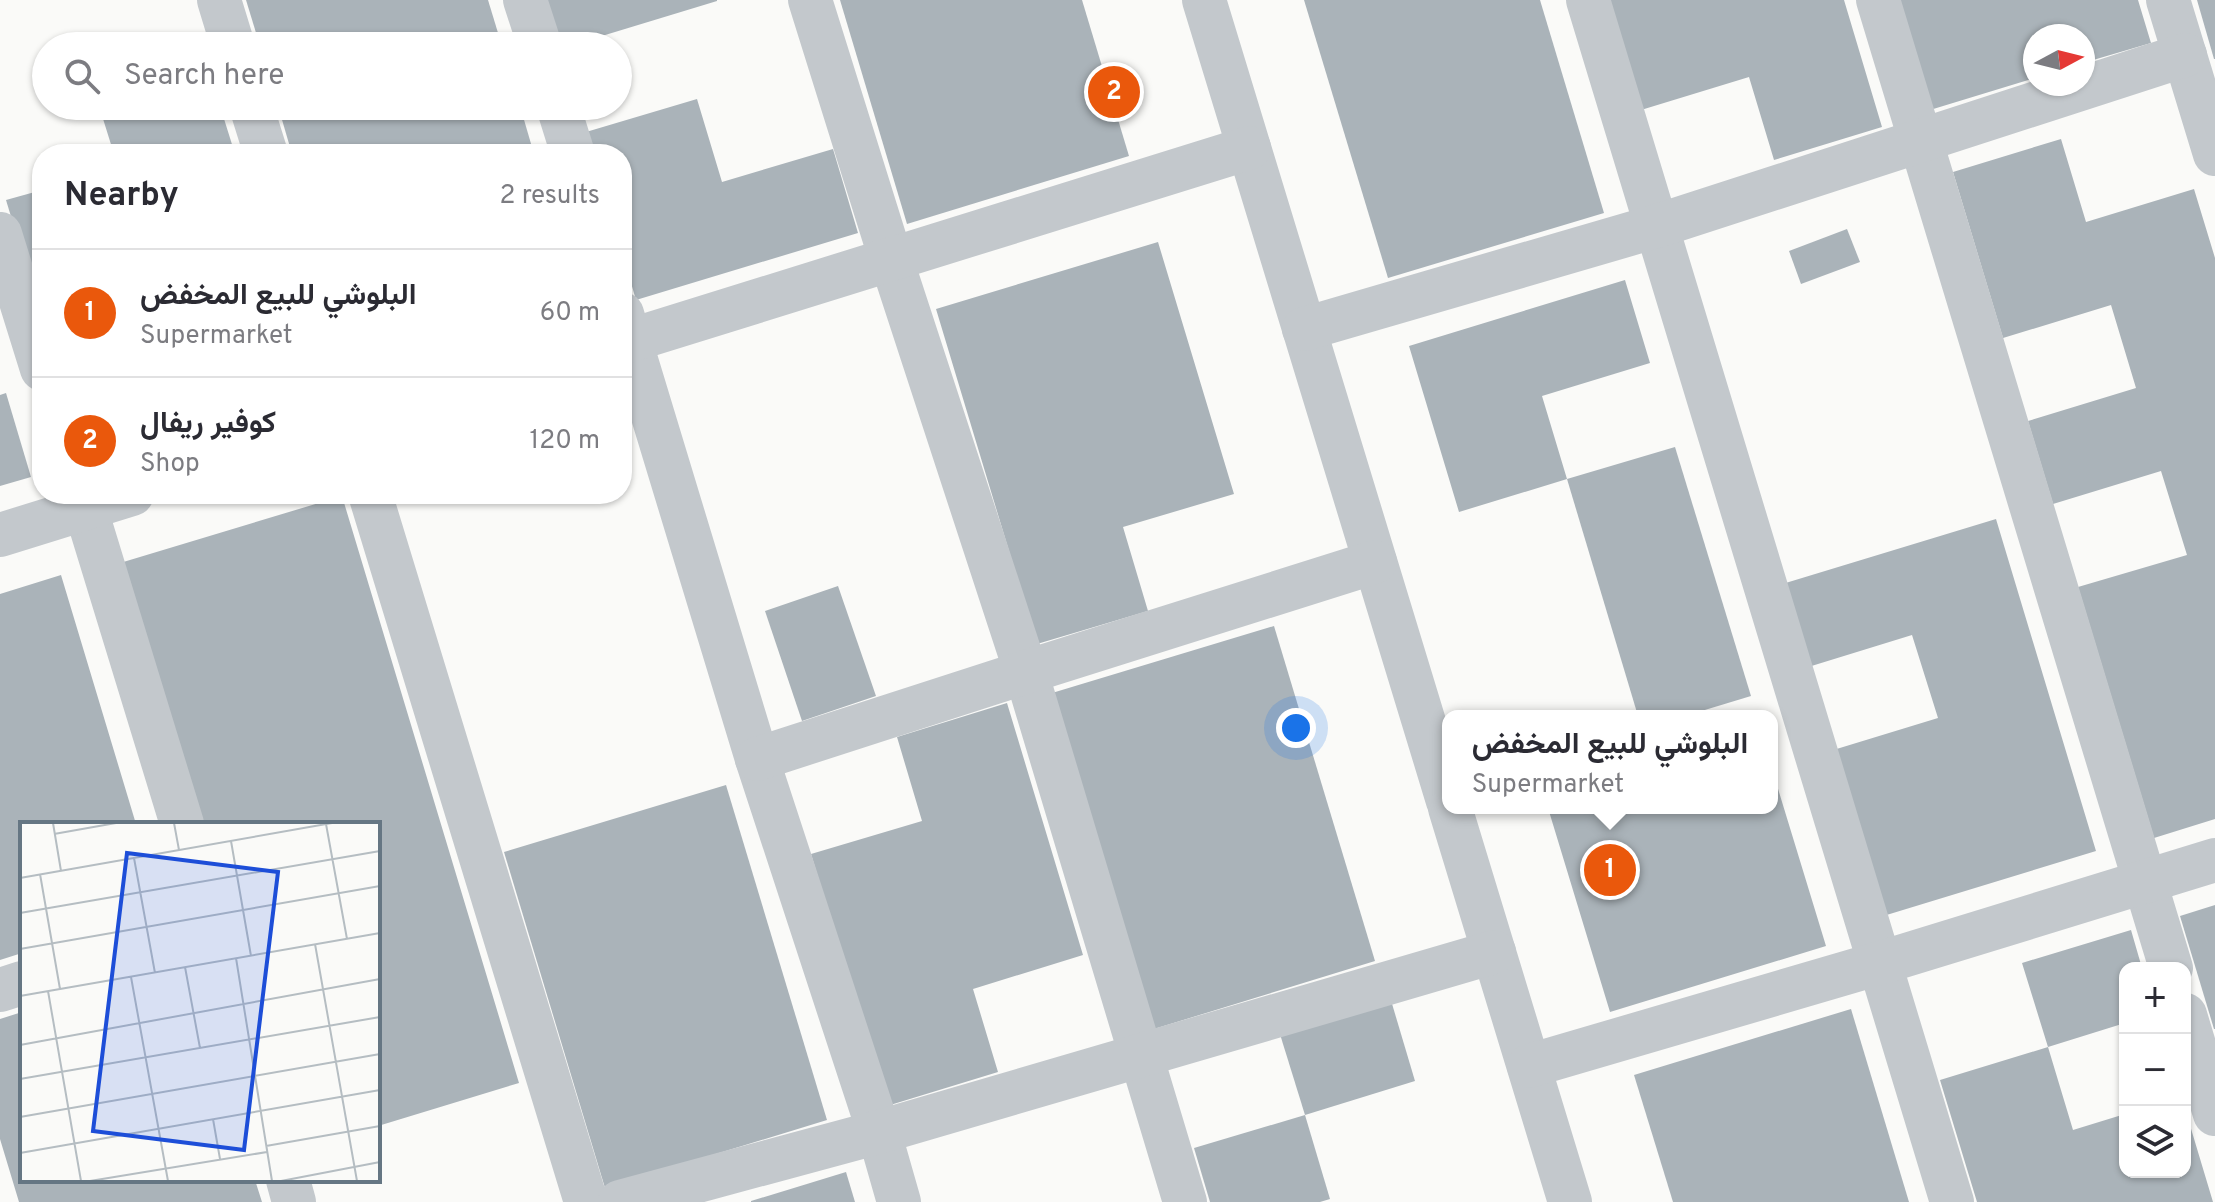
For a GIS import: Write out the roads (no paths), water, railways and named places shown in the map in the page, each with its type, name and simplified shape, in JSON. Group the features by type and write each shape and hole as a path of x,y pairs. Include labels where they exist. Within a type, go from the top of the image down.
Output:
{"street":[{"path":"219,0 229,32"},
{"path":"525,0 535,32"},
{"path":"810,0 1026,672 1185,1202"},
{"path":"1204,0 1442,781"},
{"path":"1588,0 1952,1202"},
{"path":"1878,0 2169,962"},
{"path":"2168,0 2215,154"},
{"path":"1304,329 1657,226 2185,55"},
{"path":"255,120 263,144"},
{"path":"562,120 570,144"},
{"path":"632,330 891,259 1249,148"},
{"path":"0,234 32,337"},
{"path":"632,355 899,1202"},
{"path":"0,535 76,504"},
{"path":"84,504 181,822"},
{"path":"373,504 586,1202"},
{"path":"757,759 1375,562"},
{"path":"1452,814 1570,1202"},
{"path":"1529,1066 2215,860"},
{"path":"620,1202 879,1132 1494,952"},
{"path":"0,990 20,984"},
{"path":"2191,1034 2215,1114"},
{"path":"289,1182 294,1202"}],"place":[{"name":"كوفير ريفال","path":"1114,92"},
{"name":"البلوشي للبيع المخفض","path":"1610,870"}]}
